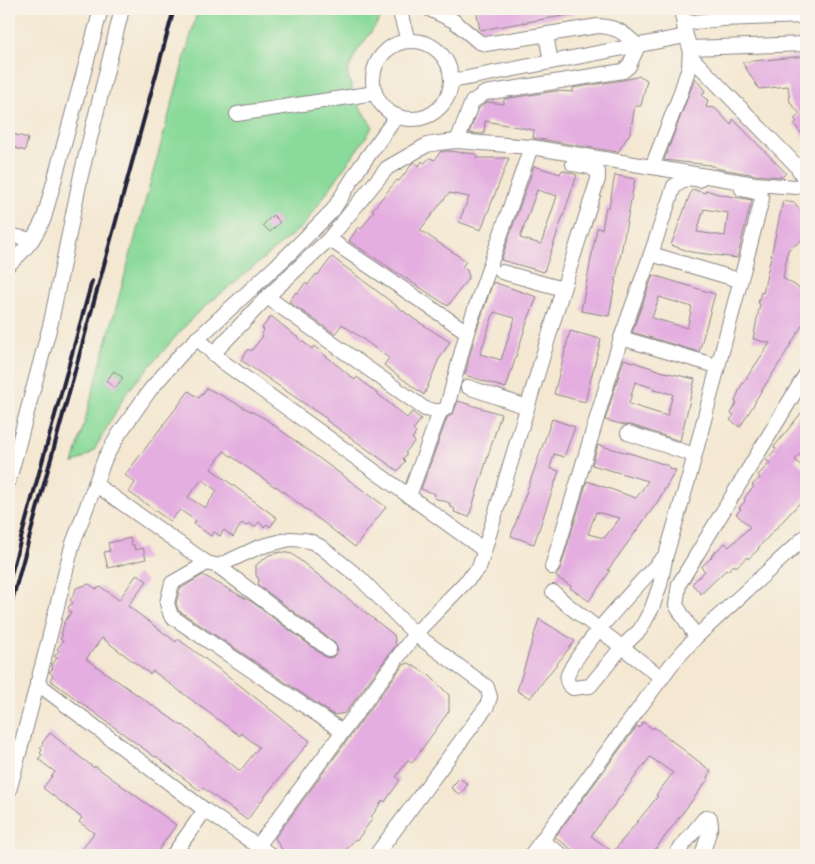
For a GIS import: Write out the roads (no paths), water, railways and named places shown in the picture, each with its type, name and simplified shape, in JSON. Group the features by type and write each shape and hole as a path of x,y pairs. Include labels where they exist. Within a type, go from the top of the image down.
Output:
{"street":[{"path":"9,264 25,251 44,218 101,9"},
{"path":"9,480 51,322 81,175 122,9"},
{"path":"399,9 408,41"},
{"path":"429,9 454,21 483,43 598,26 623,32 638,46"},
{"path":"652,167 680,95 688,41 681,9"},
{"path":"688,41 722,19 806,16"},
{"path":"546,35 551,62"},
{"path":"408,41 423,42 442,53 450,66 452,81 448,97 437,110 430,115 414,119 397,116 386,109 375,93 373,76 379,59 391,46 408,41"},
{"path":"452,81 638,46 688,41 806,44"},
{"path":"213,354 267,296 329,239 387,168 427,145 457,141 652,167 755,184 796,187 803,183 803,174 795,164 743,109 688,41"},
{"path":"457,141 472,102 485,92 623,71 629,66 638,46"},
{"path":"237,114 375,93"},
{"path":"9,791 72,546 105,458 119,434 150,390 182,353 333,210 360,167 397,116"},
{"path":"258,846 415,634 479,568 562,289 598,179 598,172 590,167 529,151"},
{"path":"409,496 440,412 447,407 467,332 529,151"},
{"path":"552,567 621,338 674,186 689,178 759,193 762,198 666,555 660,584 652,608 640,630 622,647 590,686 574,688 568,684 567,678 570,669 599,629 666,555"},
{"path":"9,235 32,240"},
{"path":"329,239 467,332"},
{"path":"651,254 739,280"},
{"path":"502,272 562,289"},
{"path":"267,296 425,409 440,412"},
{"path":"197,338 213,354 484,550"},
{"path":"621,338 717,366"},
{"path":"696,637 676,605 679,584 801,395 806,374"},
{"path":"468,387 527,407"},
{"path":"628,433 694,455"},
{"path":"94,484 213,564 329,649"},
{"path":"531,855 662,678 696,637 806,536"},
{"path":"342,731 171,616 167,603 172,583 213,564 259,547 290,539 305,540 321,547 360,578 415,634 487,688 490,697 487,706 376,855"},
{"path":"553,592 662,678"},
{"path":"38,683 205,810 271,855"},
{"path":"173,855 205,810"},
{"path":"675,855 704,819 708,817 710,818 711,826 702,855"},
{"path":"542,841 562,855"}],"railway":[{"path":"9,612 174,9"},
{"path":"9,582 92,281"}]}
